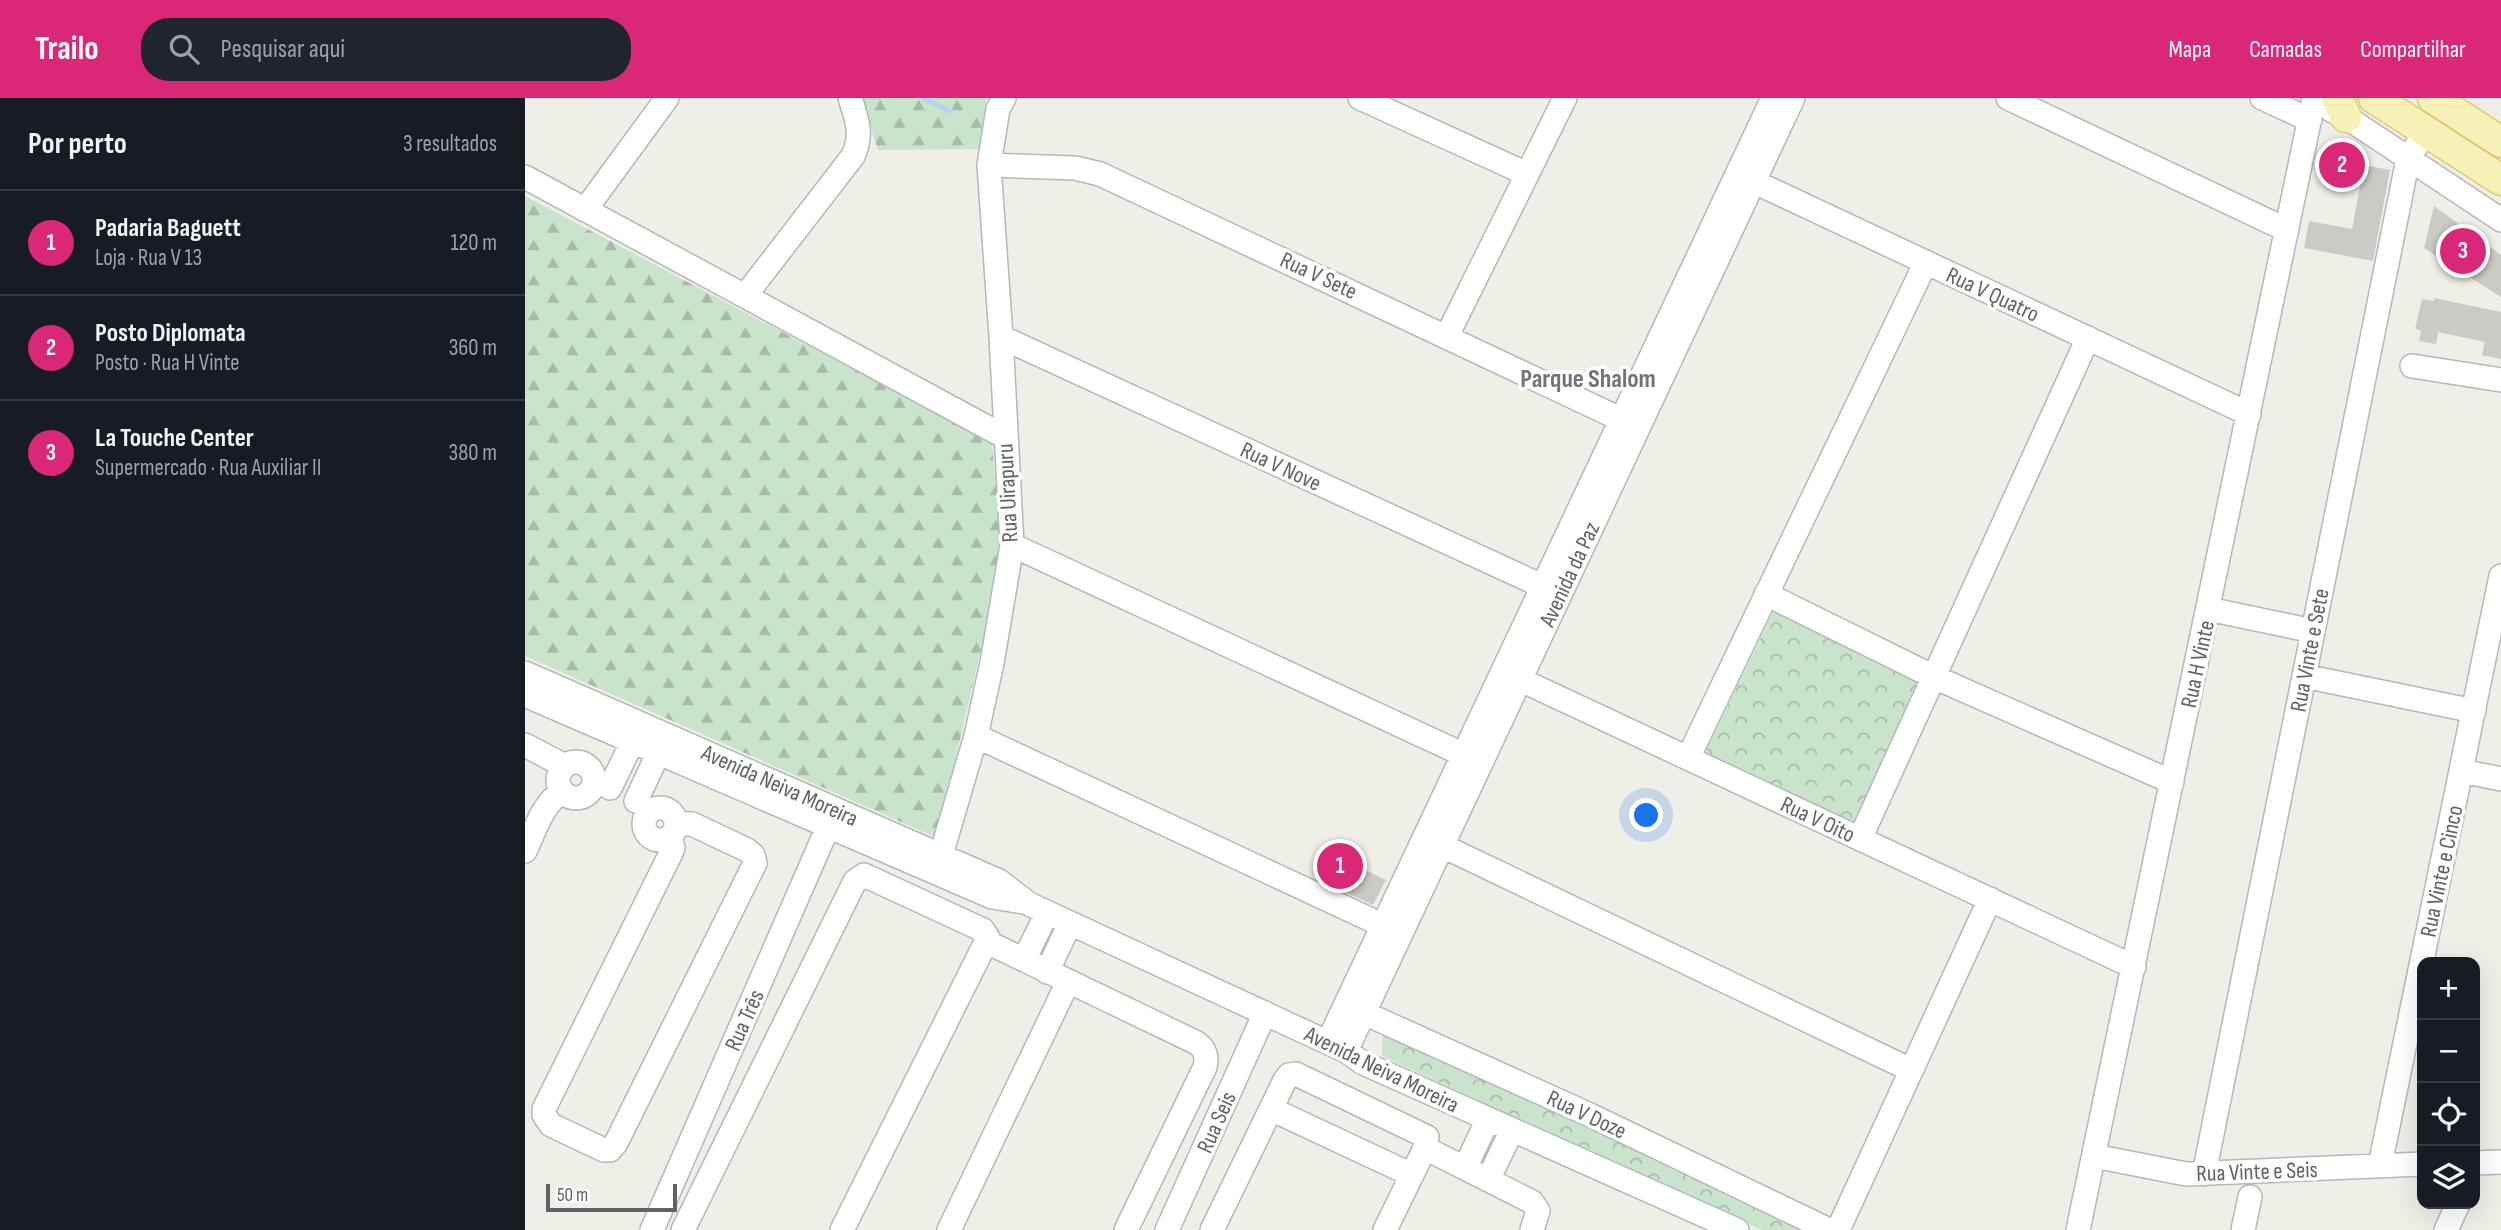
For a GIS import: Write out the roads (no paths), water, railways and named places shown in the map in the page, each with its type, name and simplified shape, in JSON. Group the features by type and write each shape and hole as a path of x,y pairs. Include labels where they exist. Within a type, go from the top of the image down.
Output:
{"main road":[{"path":"2374,98 2501,180"},
{"path":"2433,98 2501,142"}],"street":[{"path":"585,209 667,98"},
{"path":"745,296 853,156 859,144 860,132 850,98"},
{"name":"Rua Uirapuru","path":"941,856 976,736 992,663 1011,545 989,165 998,109 1004,98"},
{"path":"1360,98 1527,174"},
{"path":"1447,336 1565,98"},
{"path":"2008,98 2287,230"},
{"path":"2262,98 2312,109 2318,114 2328,110 2338,111 2342,107 2408,159 2501,220"},
{"name":"Avenida da Paz","path":"1337,1046 1746,178 1786,99"},
{"name":"Rua H Vinte","path":"2078,1230 2312,109"},
{"name":"Rua Vinte e Sete","path":"2204,1174 2408,159 2425,131"},
{"name":"Rua V Sete","path":"989,165 1075,167 1100,174 1630,423"},
{"path":"525,177 1005,437"},
{"name":"Rua V Quatro","path":"1746,178 2249,414"},
{"path":"1688,758 1926,262"},
{"name":"Rua V Nove","path":"1001,337 1551,590"},
{"path":"1860,839 2088,338"},
{"path":"2411,366 2501,380"},
{"path":"1011,545 1472,759"},
{"name":"Rua Vinte e Cinco","path":"2380,1165 2501,576"},
{"path":"1766,594 1934,677 2172,782"},
{"path":"2208,609 2313,631"},
{"name":"Avenida Neiva Moreira","path":"525,673 637,733"},
{"name":"Rua V Oito","path":"1511,675 2134,967"},
{"path":"2304,676 2474,711"},
{"name":"Avenida Neiva Moreira","path":"525,695 637,733 832,818 992,897 1038,908"},
{"path":"637,733 602,785 579,798 562,792 558,776 565,766 576,762 587,765 602,785 642,807 668,810 675,817 672,830 671,853 544,1109 544,1115 551,1125 604,1150 611,1150 616,1143 755,863 753,855 747,850 692,824 672,830"},
{"path":"976,736 1392,930"},
{"path":"642,807 663,744"},
{"path":"525,745 565,766"},
{"path":"2462,771 2501,779"},
{"path":"525,851 551,800 562,792"},
{"name":"Avenida Neiva Moreira","path":"832,818 941,856 999,881 1038,908 1337,1046 1363,1063 1737,1230"},
{"name":"Rua Três","path":"652,1230 832,818"},
{"path":"1433,841 1911,1070"},
{"path":"683,1230 857,878 867,875 983,930 988,935 987,943 842,1230"},
{"path":"1838,1230 1990,899"},
{"path":"1024,960 1034,939 1038,908"},
{"path":"1047,972 1070,923"},
{"path":"987,943 1197,1043 1206,1055 1205,1067 1126,1230"},
{"path":"949,1230 1068,982"},
{"name":"Rua Seis","path":"1167,1230 1265,1013"},
{"name":"Rua V Doze","path":"1352,1013 1590,1115 1829,1230"},
{"path":"1212,1230 1287,1077 1296,1074 1427,1137 1425,1148 1385,1230"},
{"path":"1271,1109 1412,1175"},
{"path":"1465,1168 1488,1119"},
{"path":"1488,1180 1512,1130"},
{"path":"1425,1148 1532,1202 1538,1211 1540,1227"},
{"name":"Rua Vinte e Seis","path":"2094,1156 2186,1174 2417,1164"},
{"path":"2480,1163 2501,1162"},
{"path":"2243,1230 2250,1198"},
{"path":"2446,1230 2456,1209"}],"waterway":[{"path":"924,98 949,111"}],"place":[{"name":"Posto Diplomata","path":"2342,165"},
{"name":"La Touche Center","path":"2463,251"},
{"name":"Padaria Baguett","path":"1340,866"}],"district":[{"name":"Parque Shalom","path":"1588,378"}]}
